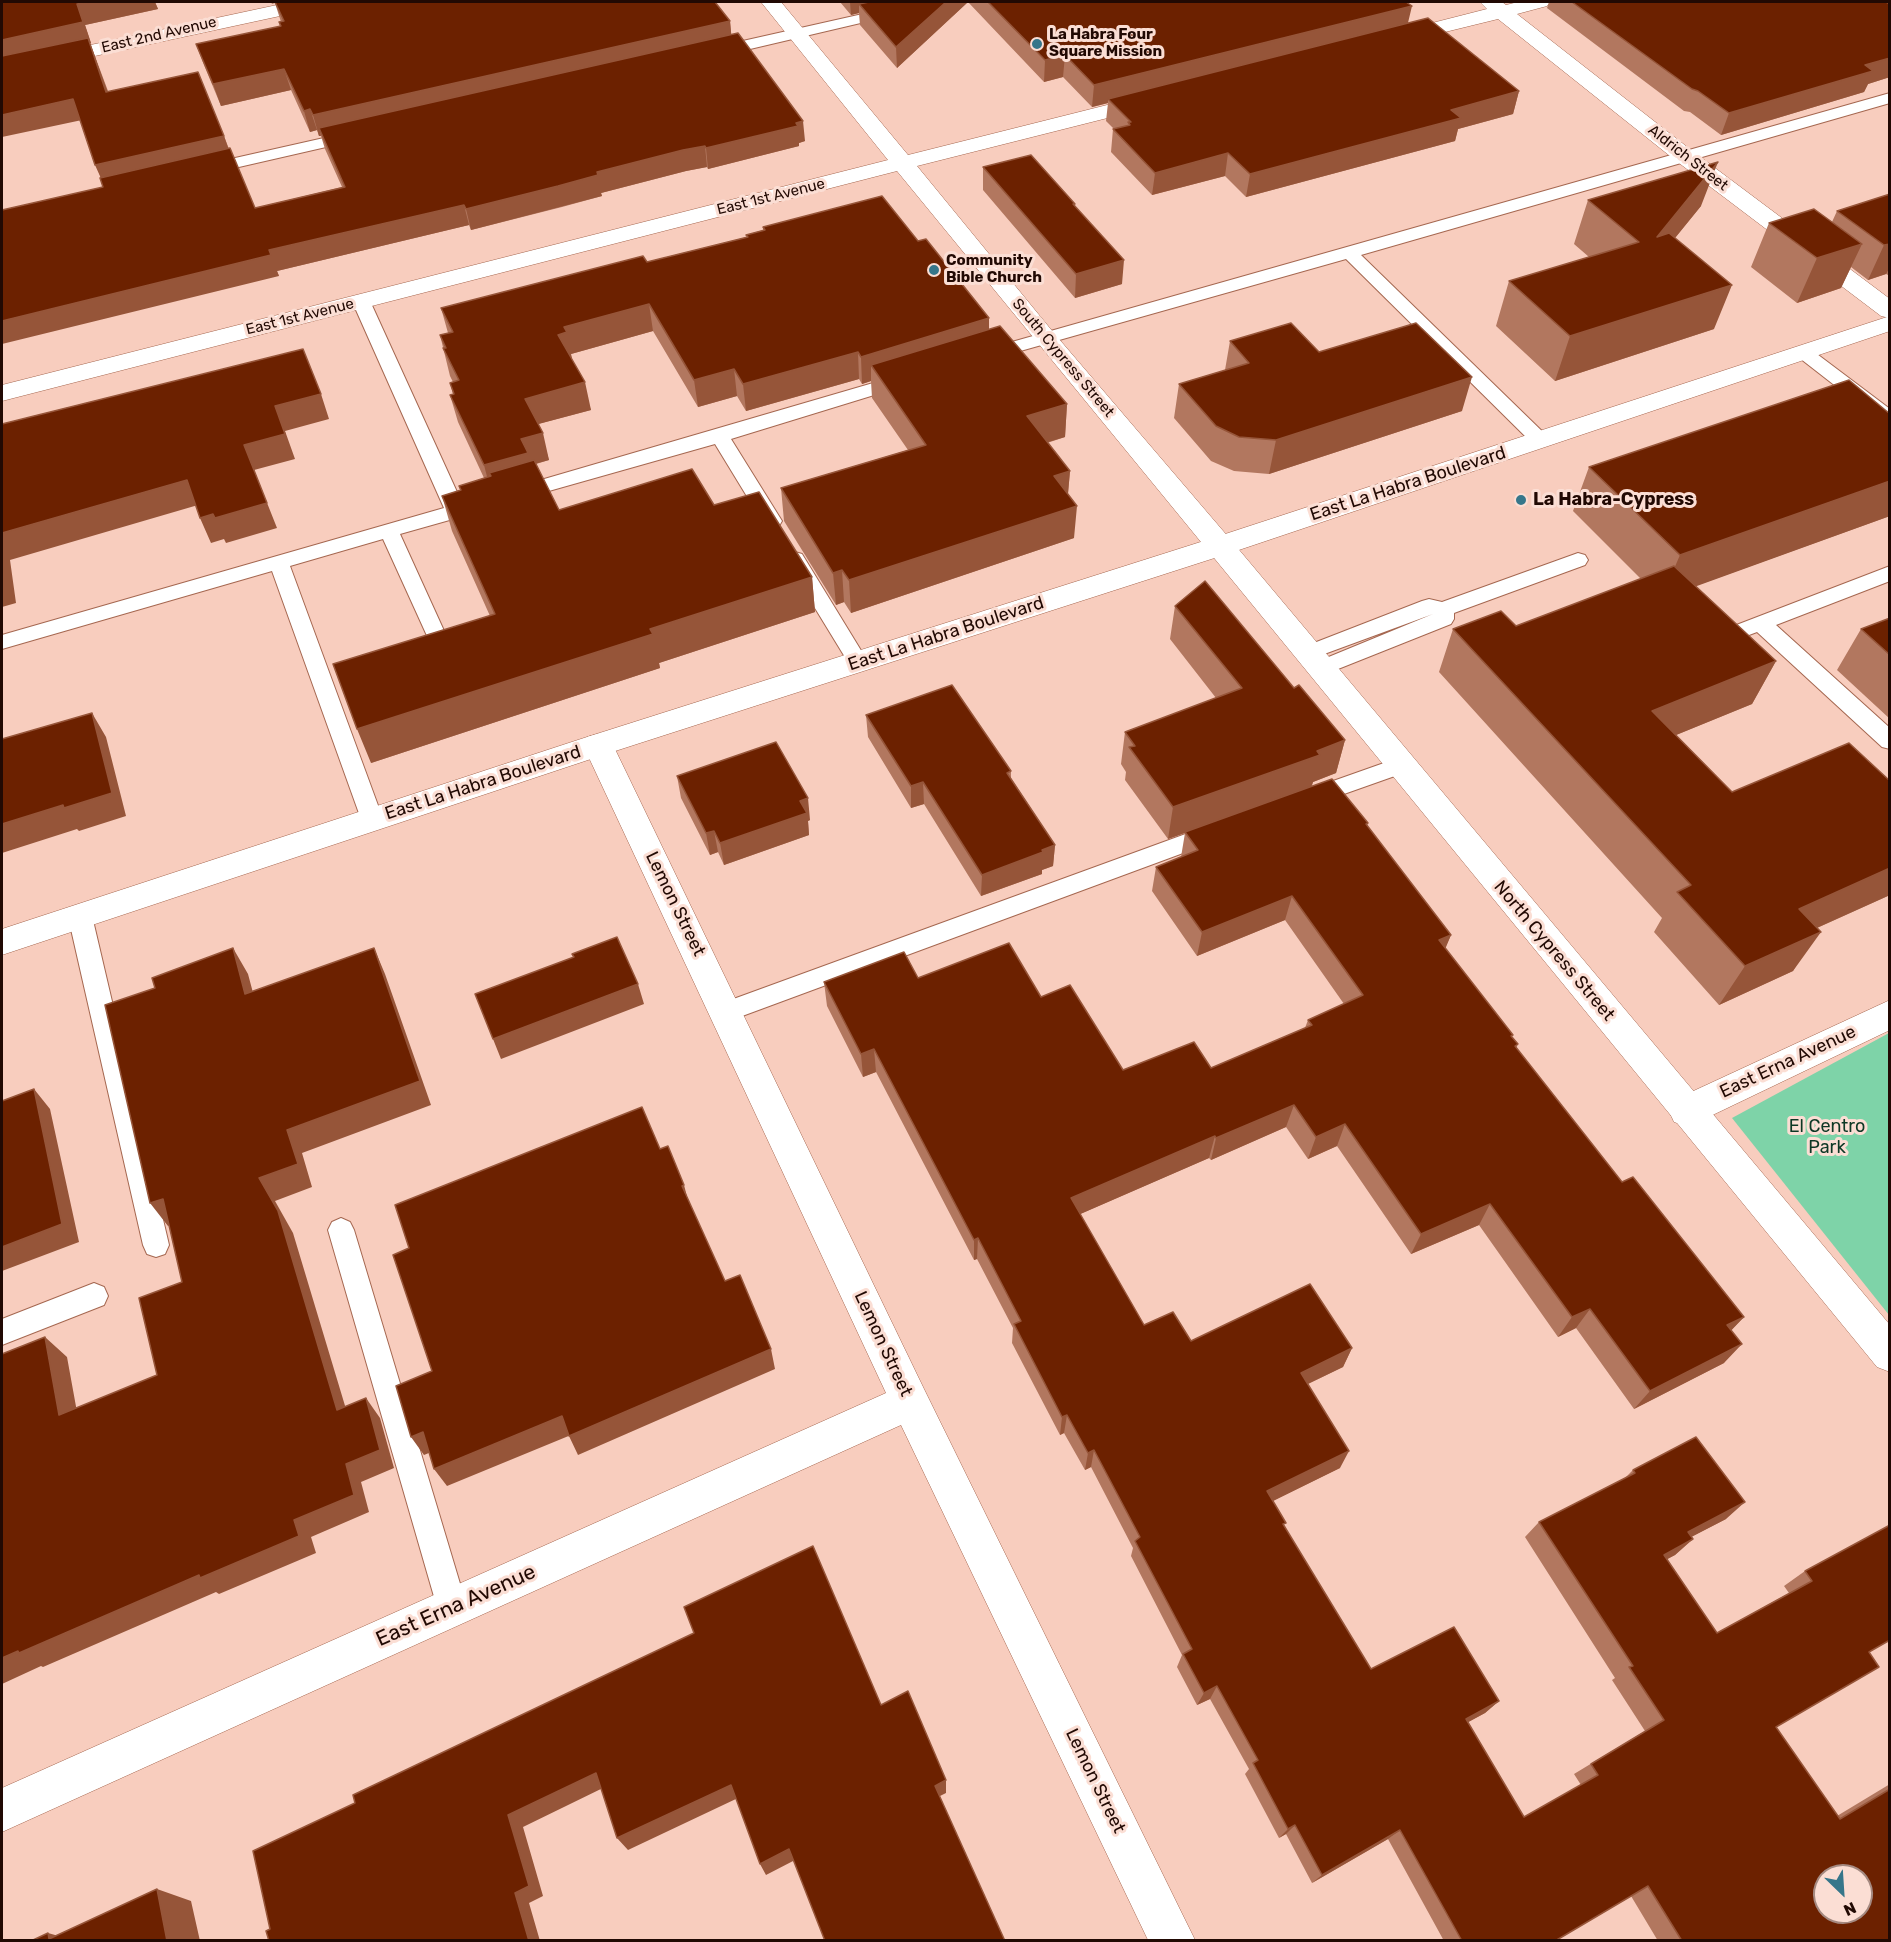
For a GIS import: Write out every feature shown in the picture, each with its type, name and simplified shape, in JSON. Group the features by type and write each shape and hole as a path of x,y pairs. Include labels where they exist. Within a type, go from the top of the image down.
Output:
{"street":[{"path":"214,2 223,21"},
{"name":"East 2nd Avenue","path":"2,70 317,2"},
{"name":"South Cypress Street","path":"771,2 1044,337 1220,546"},
{"path":"1375,44 1495,7 1540,2"},
{"name":"Aldrich Street","path":"1495,7 1683,155 1890,311"},
{"name":"East 1st Avenue","path":"2,393 1168,96"},
{"name":"East La Habra Boulevard","path":"2,942 598,745 1220,546 1890,323"},
{"name":"North Cypress Street","path":"1220,546 1686,1111 1890,1354"},
{"name":"Lemon Street","path":"598,745 910,1402 1172,1941"},
{"name":"East Erna Avenue","path":"1686,1111 1890,1014"},
{"name":"East Erna Avenue","path":"2,1810 910,1402"}],"lane":[{"path":"706,54 933,2"},
{"path":"966,361 1044,337 1349,253 1683,155 1890,98"},
{"path":"188,174 375,131"},
{"path":"1349,253 1540,440"},
{"path":"361,302 456,512"},
{"path":"1803,352 1890,419"},
{"path":"2,642 720,436 921,375"},
{"path":"720,436 858,662"},
{"path":"389,531 440,644"},
{"path":"1315,661 1444,619 1443,609 1578,560"},
{"path":"279,562 372,819"},
{"path":"1733,634 1890,573"},
{"path":"1760,623 1890,741"},
{"path":"1290,805 1401,765"},
{"path":"726,1012 1234,826"},
{"path":"80,916 156,1245"},
{"path":"341,1230 452,1607"},
{"path":"2,1332 94,1296"}],"green space":[{"name":"El Centro Park","path":"1889,1033 1889,1315 1732,1118"}],"building":[{"path":"2,2 91,2 77,4 83,22 2,40"},
{"path":"275,2 715,2 730,21 313,115 310,109 304,111 284,69 213,84 196,44 281,26 279,22 284,21"},
{"path":"946,2 896,47 859,4"},
{"path":"988,2 1406,2 1412,6 1094,85 1065,55 1045,60"},
{"path":"1572,2 1886,2 1890,4 1890,58 1865,65 1873,71 1729,113"},
{"path":"1428,18 1519,91 1451,110 1461,118 1250,174 1228,153 1155,173 1113,129 1130,125 1128,122 1131,122 1108,99"},
{"path":"738,33 803,121 796,123 798,126 706,148 705,146 683,150 597,172 598,175 558,186 466,209 464,205 269,250 271,255 2,321 2,210 103,187 100,178 230,148 255,208 345,187 319,128"},
{"path":"88,38 106,92 198,72 224,136 95,165 73,99 2,115 2,56"},
{"path":"1031,155 1124,260 1076,274 983,167"},
{"path":"1718,162 1657,237 1669,233 1732,285 1570,336 1509,281 1639,242 1588,200"},
{"path":"1890,194 1890,244 1884,245 1837,211"},
{"path":"882,196 918,241 926,239 989,318 861,357 858,352 743,384 734,369 694,380 649,304 564,327 567,332 558,335 585,382 525,399 543,433 521,439 528,453 484,465 450,395 454,394 450,383 459,380 443,348 446,348 440,335 453,332 441,308 643,256 647,262 748,237 746,235 765,230 763,227"},
{"path":"1814,209 1862,244 1817,258 1769,223"},
{"path":"1291,323 1319,352 1416,323 1472,377 1276,440 1239,437 1216,426 1179,384 1249,363 1230,341"},
{"path":"1000,326 1067,404 1027,416 1070,471 1054,476 1077,506 849,580 842,570 833,573 781,488 926,445 871,365"},
{"path":"303,349 321,394 275,406 285,434 244,445 267,503 215,518 213,514 200,518 187,480 2,533 2,424"},
{"path":"1849,380 1890,414 1890,481 1680,555 1589,467"},
{"path":"534,460 559,510 692,469 714,505 759,492 812,577 650,629 653,634 357,729 333,664 495,614 442,496 461,490 459,486 491,476 489,473"},
{"path":"1674,566 1776,661 1652,711 1732,792 1849,743 1890,781 1890,868 1799,909 1821,932 1745,966 1677,892 1691,885 1453,629 1501,611 1516,626"},
{"path":"1205,581 1294,688 1299,685 1345,740 1317,751 1320,755 1173,807 1129,747 1135,746 1125,732 1242,688 1175,606"},
{"path":"1890,618 1890,655 1861,629"},
{"path":"952,685 1011,771 1007,773 1055,845 1042,850 1043,852 982,875 923,782 911,786 866,715"},
{"path":"92,713 112,793 2,824 2,739"},
{"path":"776,742 808,798 800,801 807,813 720,843 714,831 706,833 677,776"},
{"path":"1332,779 1368,823 1366,824 1451,935 1439,940 1513,1035 1511,1036 1518,1044 1515,1046 1622,1182 1633,1177 1744,1317 1727,1325 1742,1344 1650,1391 1590,1309 1572,1317 1490,1204 1421,1234 1345,1124 1316,1137 1294,1105 1071,1198 1144,1325 1173,1312 1191,1341 1310,1284 1352,1348 1301,1373 1349,1451 1267,1491 1286,1523 1283,1524 1371,1669 1454,1627 1499,1701 1466,1719 1524,1817 1598,1775 1591,1764 1664,1720 1629,1667 1633,1666 1539,1522 1635,1473 1633,1470 1696,1437 1745,1502 1688,1532 1693,1539 1664,1555 1717,1633 1812,1581 1805,1571 1890,1525 1890,1640 1869,1652 1879,1667 1776,1727 1840,1819 1890,1789 1890,1941 1682,1941 1648,1886 1555,1941 1462,1941 1400,1830 1322,1875 1295,1825 1288,1829 1253,1763 1258,1760 1217,1686 1204,1693 1183,1654 1192,1649 1135,1541 1140,1537 1094,1450 1088,1453 1067,1415 1062,1417 1014,1324 1021,1321 978,1238 974,1240 874,1049 861,1054 824,982 904,952 918,978 1009,943 1041,997 1070,985 1123,1070 1194,1042 1211,1068 1312,1025 1308,1020 1363,995 1292,896 1202,932 1156,867 1198,850 1185,832"},
{"path":"617,937 638,984 493,1039 475,994 574,957 572,954"},
{"path":"233,948 245,994 374,948 420,1081 287,1130 298,1164 259,1178 278,1211 337,1410 366,1398 380,1450 346,1464 354,1495 294,1520 299,1536 200,1578 199,1575 19,1653 18,1651 2,1658 2,1354 45,1337 59,1415 157,1375 139,1298 182,1282 163,1199 150,1203 105,1005 155,988 152,978"},
{"path":"34,1089 62,1224 2,1247 2,1101"},
{"path":"642,1107 660,1149 668,1146 684,1185 682,1186 725,1281 740,1275 771,1349 569,1436 562,1416 434,1469 423,1432 411,1437 396,1386 432,1371 393,1255 409,1248 395,1205"},
{"path":"813,1546 881,1705 908,1691 946,1780 935,1786 1005,1941 825,1941 789,1849 760,1864 731,1785 617,1838 596,1773 508,1815 529,1886 515,1893 529,1941 269,1941 266,1931 270,1929 253,1851 355,1803 353,1795 694,1633 684,1607"},
{"path":"157,1889 167,1941 31,1941 48,1933 49,1939"}],"place":[{"name":"La Habra Four Square Mission","path":"1037,44"},
{"name":"Community Bible Church","path":"934,270"},
{"name":"La Habra-Cypress","path":"1521,500"}]}
